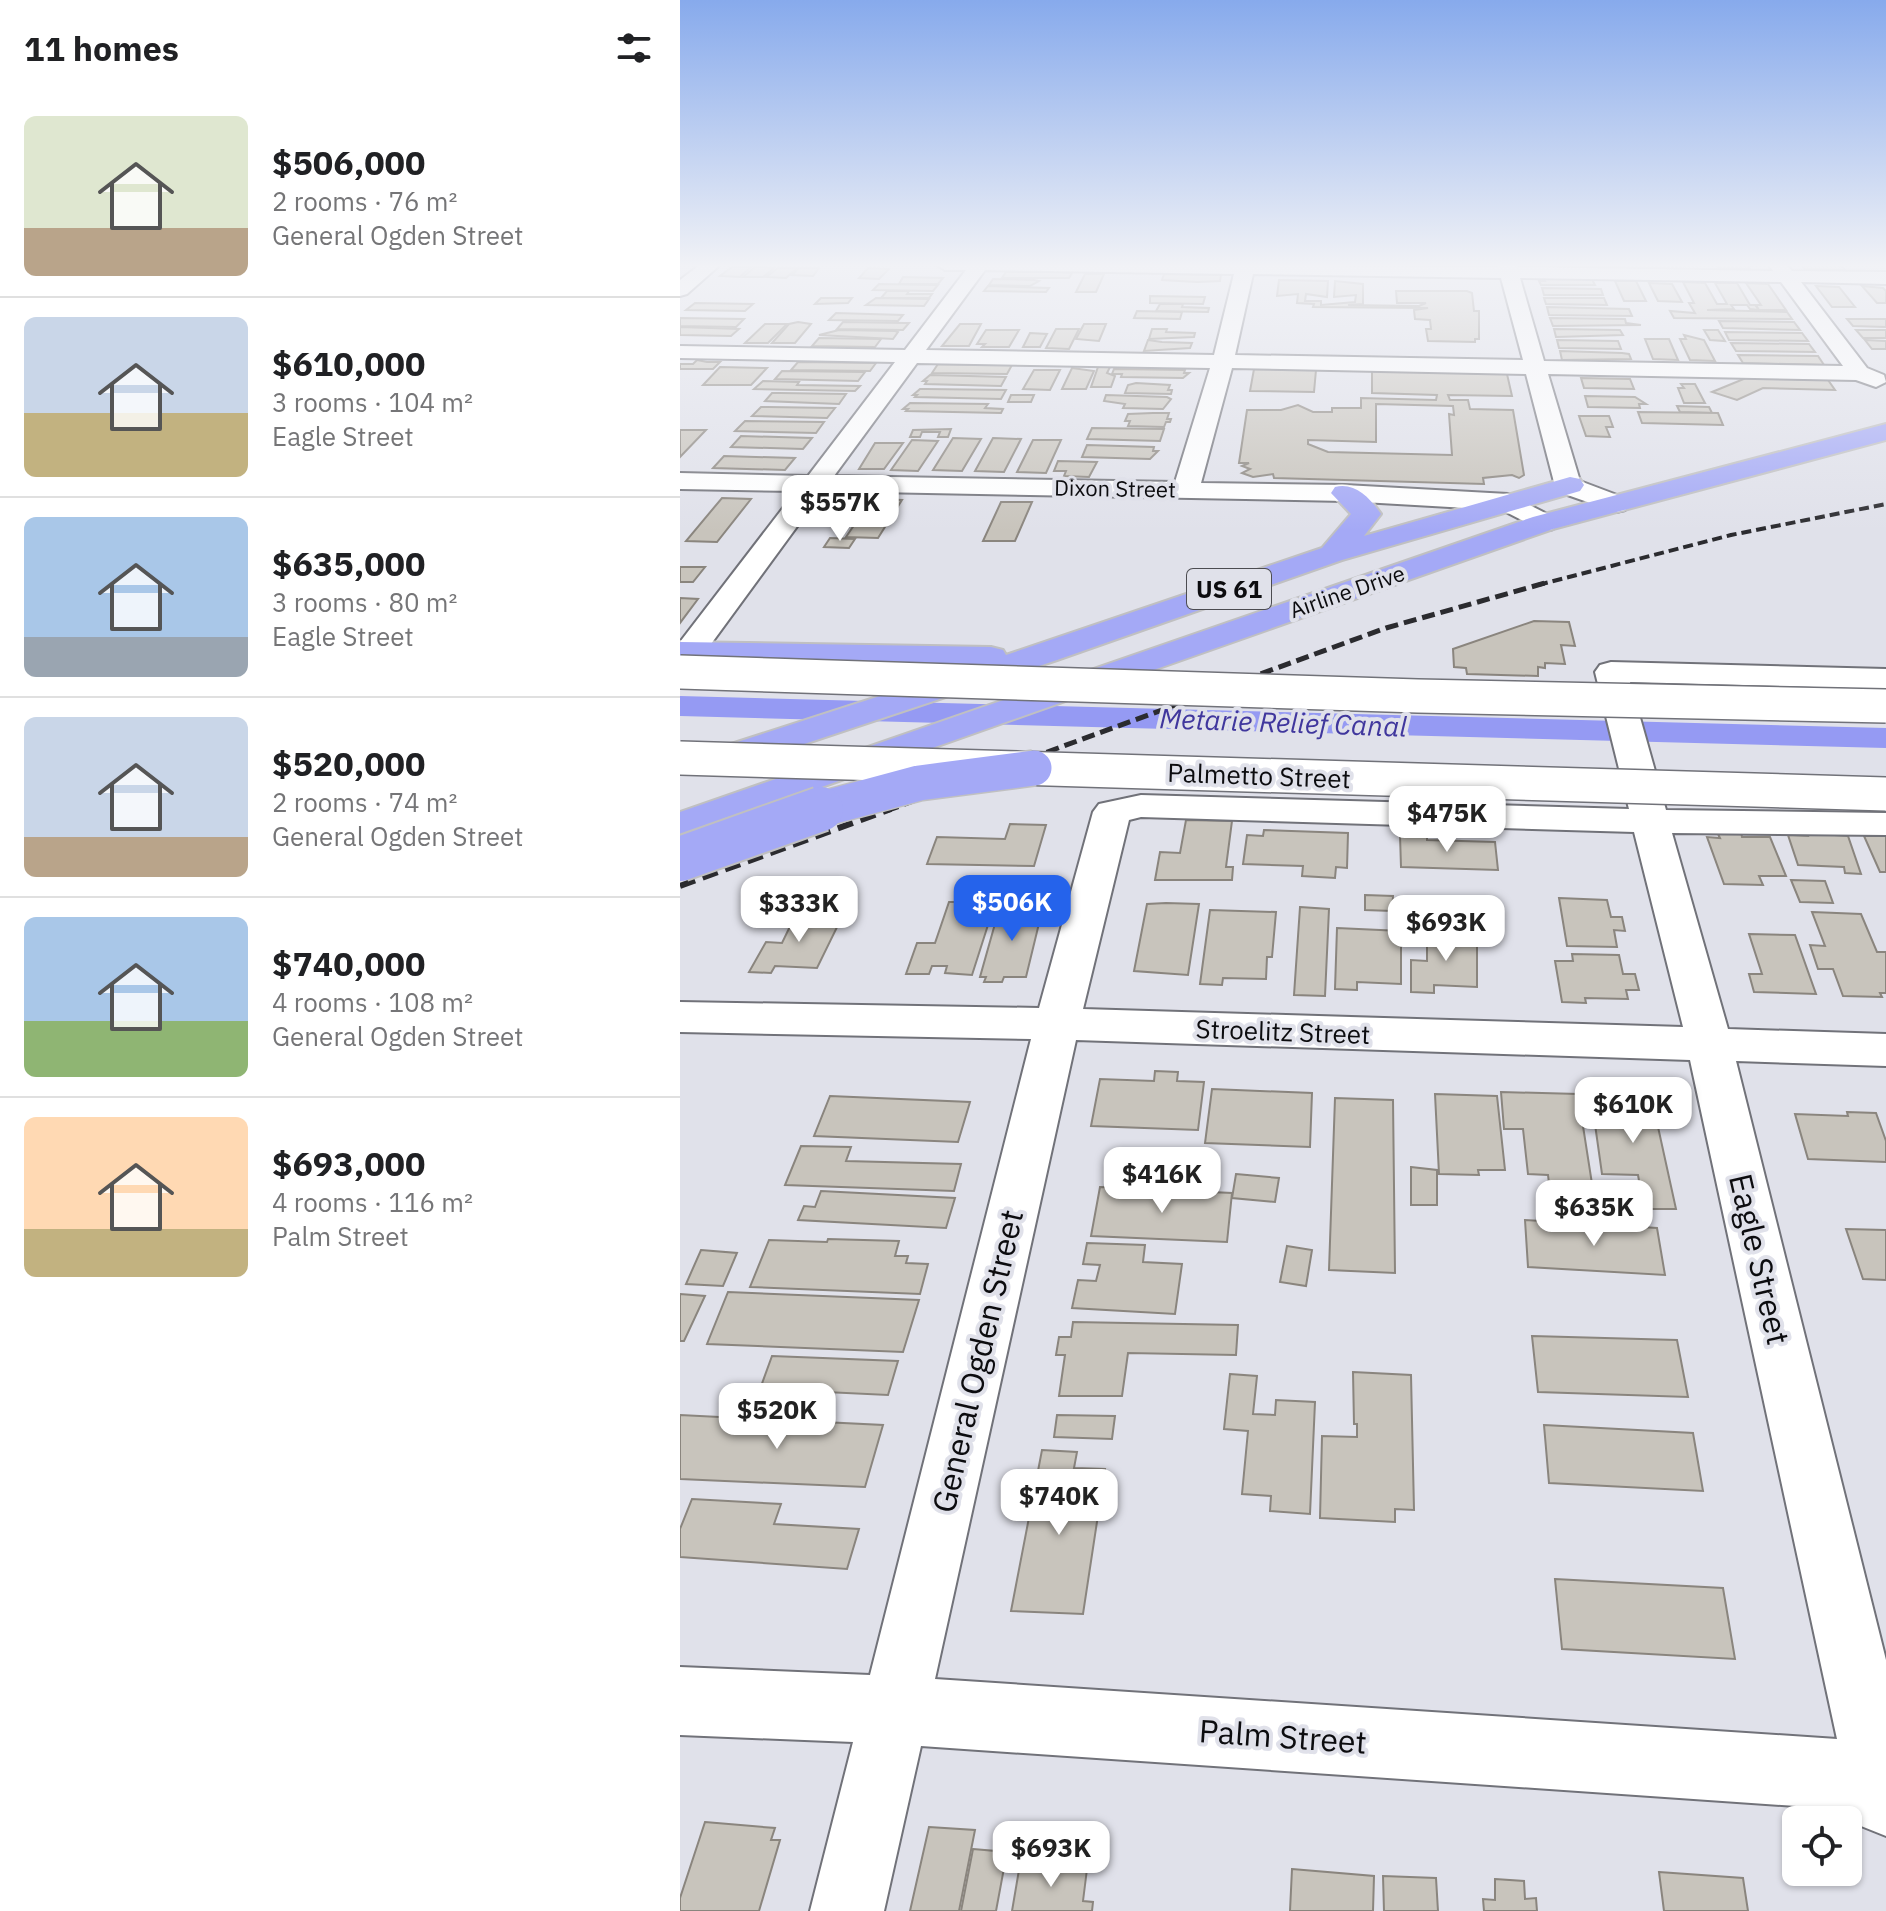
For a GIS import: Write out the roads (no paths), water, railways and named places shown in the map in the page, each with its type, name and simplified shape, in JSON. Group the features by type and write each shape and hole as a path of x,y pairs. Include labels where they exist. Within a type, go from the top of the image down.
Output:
{"highway":[{"path":"1838,419 1886,419"},
{"name":"Airline Drive","path":"680,825 1543,523 1886,432"},
{"name":"Airline Drive","path":"680,773 1045,653 1332,554 1614,474"},
{"path":"1332,554 1367,514 1345,493"},
{"path":"683,659 973,658 1045,653"},
{"path":"680,859 826,807 919,783 1034,768"}],"street":[{"path":"748,353 1859,373 1886,384"},
{"path":"683,659 912,353"},
{"path":"1186,488 1225,353"},
{"path":"1533,353 1568,486 1616,504"},
{"path":"1844,353 1859,373"},
{"name":"Dixon Street","path":"680,481 1345,493 1508,502 1543,523"},
{"path":"683,659 1403,696 1886,706"},
{"name":"Eagle Street","path":"1884,1785 1709,1043 1611,672 1886,679"},
{"name":"Palmetto Street","path":"680,758 1886,794"},
{"name":"Palmetto Street","path":"1112,812 1141,806 1644,798 1886,824"},
{"name":"General Ogden Street","path":"847,1911 1057,1024 1112,812"},
{"name":"Stroelitz Street","path":"680,1017 1057,1024 1886,1050"},
{"name":"Palm Street","path":"680,1701 895,1710 1884,1785"}],"waterway":[{"name":"Metarie Relief Canal","path":"680,706 1886,738"}],"railway":[{"path":"1538,585 1731,535 1886,504"},
{"path":"886,811 1386,628 1545,583"},
{"path":"680,886 891,809"}]}
